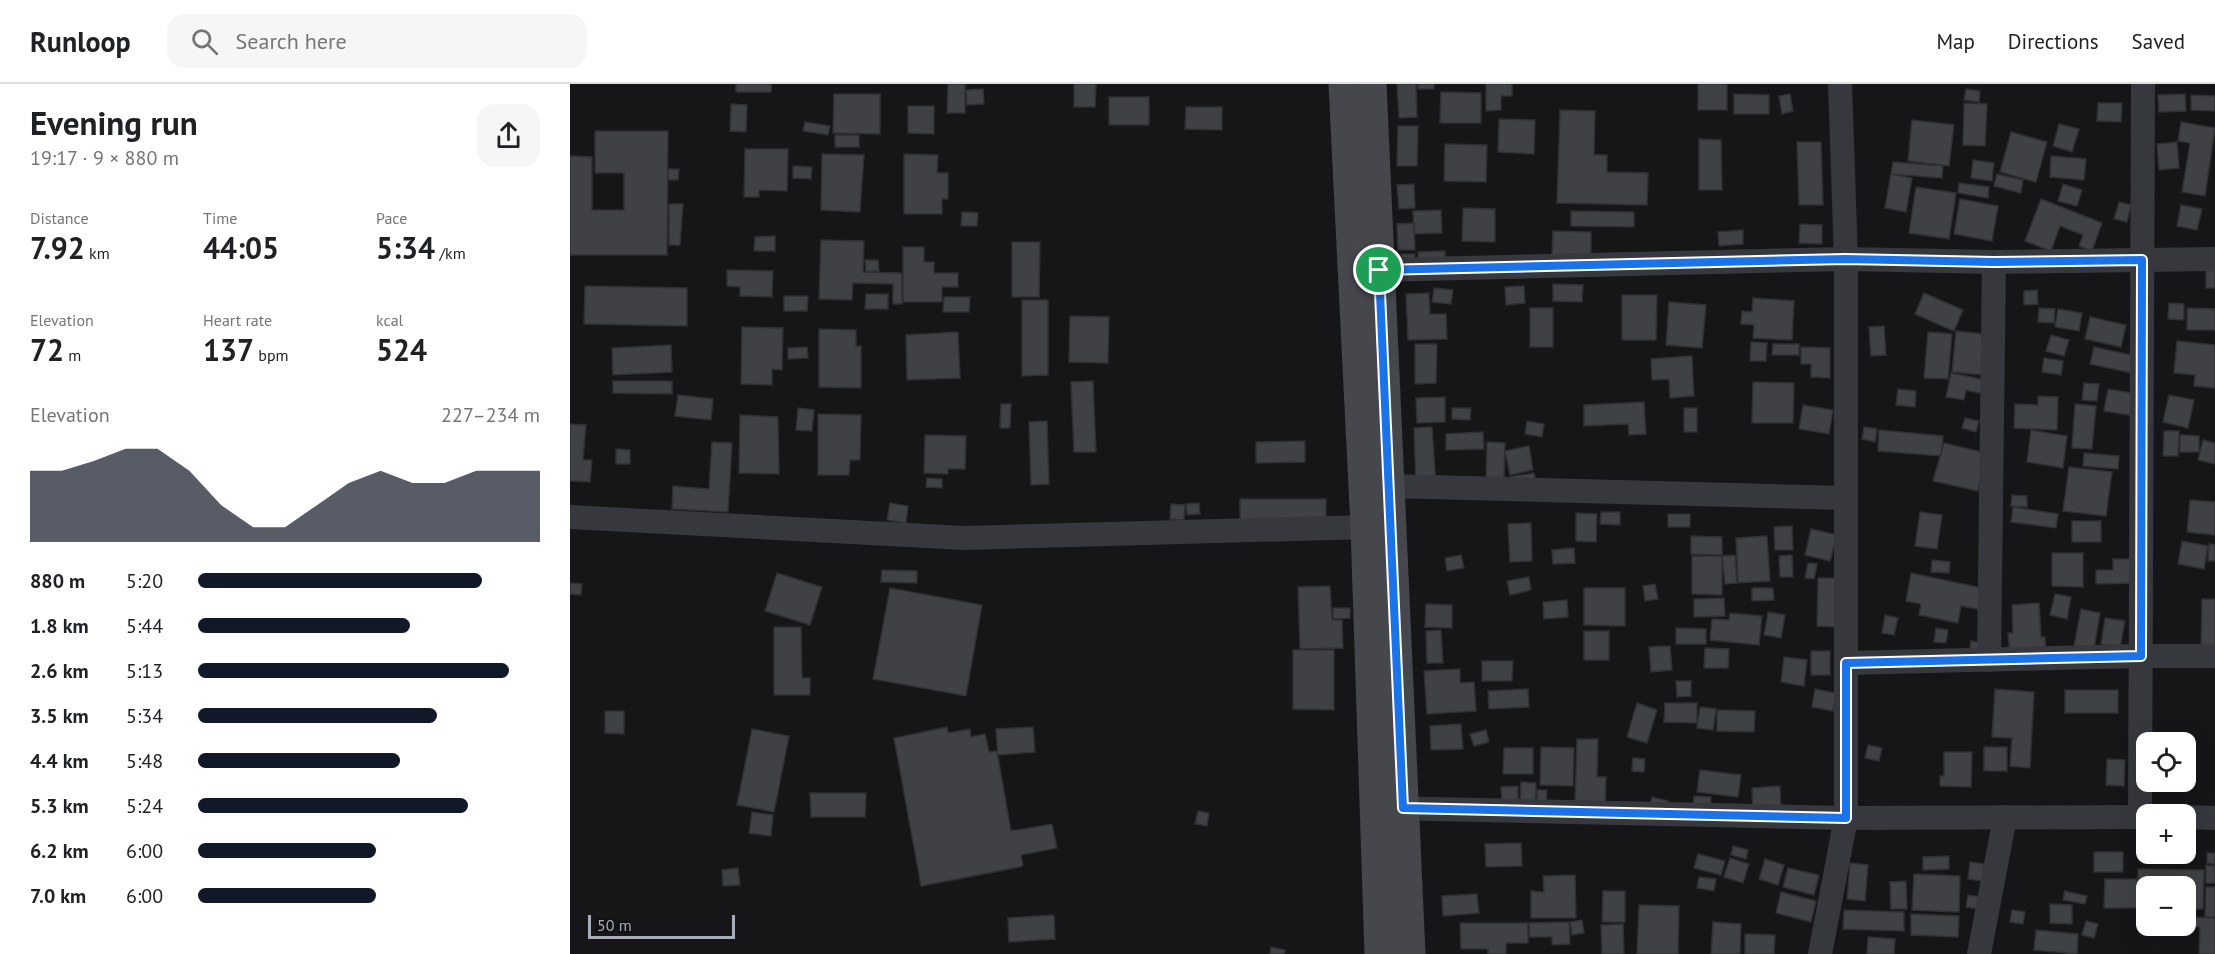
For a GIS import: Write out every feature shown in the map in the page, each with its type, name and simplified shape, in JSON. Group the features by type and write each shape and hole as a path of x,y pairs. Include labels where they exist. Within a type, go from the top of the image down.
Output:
{"main road":[{"path":"1346,84 1367,527 1389,808 1408,954"},
{"path":"1370,84 1389,486 1389,808 1381,954"}],"street":[{"path":"1820,954 1846,818 1845,259 1840,84"},
{"path":"2143,84 2141,656 2143,804"},
{"path":"1379,270 1845,259 1994,262 2215,259"},
{"path":"1989,660 1994,262"},
{"path":"1389,486 1846,498"},
{"path":"570,517 964,538 1367,527"},
{"path":"1846,663 2215,656"},
{"path":"1389,808 1846,818 2136,817"},
{"path":"1979,954 2005,817"},
{"path":"2196,817 2215,818"}],"building":[{"path":"736,84 771,84 771,92 736,92"},
{"path":"948,84 965,84 965,113 947,113"},
{"path":"1074,84 1096,84 1095,107 1074,107"},
{"path":"1397,84 1416,84 1417,117 1399,118"},
{"path":"1418,84 1434,84 1434,89 1418,89"},
{"path":"1486,84 1512,84 1512,96 1501,96 1501,110 1486,111"},
{"path":"1698,84 1727,84 1727,110 1698,110"},
{"path":"983,89 984,104 967,105 966,90"},
{"path":"1966,89 1980,91 1979,102 1964,100"},
{"path":"1441,92 1481,93 1481,123 1440,123"},
{"path":"834,94 880,94 880,134 833,133"},
{"path":"1734,94 1769,95 1769,114 1734,114"},
{"path":"1790,94 1793,111 1782,114 1779,96"},
{"path":"2185,94 2186,111 2159,112 2158,95"},
{"path":"2191,95 2215,96 2215,111 2191,110"},
{"path":"1109,97 1149,97 1149,125 1109,125"},
{"path":"1964,103 1987,104 1985,146 1963,145"},
{"path":"2098,103 2122,103 2121,122 2097,121"},
{"path":"731,104 747,105 746,132 730,131"},
{"path":"908,106 934,106 934,134 908,133"},
{"path":"1186,107 1222,107 1222,130 1185,129"},
{"path":"1560,110 1595,111 1594,155 1607,155 1607,172 1648,173 1647,205 1557,203"},
{"path":"1499,119 1535,120 1534,154 1498,152"},
{"path":"1912,120 1954,125 1949,166 1908,161"},
{"path":"805,122 830,126 828,135 803,131"},
{"path":"2181,122 2215,128 2205,196 2182,192 2190,143 2178,141"},
{"path":"2059,124 2079,129 2072,152 2053,146"},
{"path":"1398,126 1418,126 1417,166 1397,166"},
{"path":"595,131 668,131 667,255 570,255 570,156 592,157 592,210 624,210 624,173 595,173"},
{"path":"2011,132 2047,142 2036,182 2000,172"},
{"path":"835,135 859,135 859,147 835,147"},
{"path":"1699,139 1721,140 1722,190 1699,190"},
{"path":"1797,142 1821,142 1823,205 1799,205"},
{"path":"2177,142 2179,168 2159,170 2157,144"},
{"path":"1445,144 1487,145 1486,182 1444,181"},
{"path":"745,149 788,149 787,191 759,190 759,197 744,197"},
{"path":"822,154 864,155 860,212 821,210"},
{"path":"904,154 938,155 937,173 948,173 948,199 942,199 942,214 904,214"},
{"path":"2051,156 2086,159 2084,180 2050,177"},
{"path":"1973,160 1994,163 1992,181 1971,178"},
{"path":"1893,162 1943,166 1942,178 1891,174"},
{"path":"793,166 812,167 811,179 793,178"},
{"path":"668,169 679,169 678,180 668,180"},
{"path":"1891,174 1912,178 1906,212 1885,208"},
{"path":"1997,174 2023,180 2021,193 1994,186"},
{"path":"1959,183 1989,187 1988,198 1958,193"},
{"path":"1414,184 1415,208 1399,209 1397,185"},
{"path":"2063,184 2082,190 2077,206 2058,201"},
{"path":"1916,187 1956,193 1949,239 1909,233"},
{"path":"1960,199 1998,206 1992,241 1954,234"},
{"path":"2041,199 2102,223 2092,251 2079,246 2083,235 2060,226 2051,251 2025,241"},
{"path":"2119,202 2131,205 2127,222 2114,219"},
{"path":"669,204 683,204 680,245 669,245"},
{"path":"2181,205 2202,209 2197,230 2177,226"},
{"path":"1463,208 1495,209 1495,242 1462,241"},
{"path":"1441,210 1442,233 1414,234 1413,211"},
{"path":"1571,211 1634,212 1634,227 1571,226"},
{"path":"962,212 978,213 977,226 961,226"},
{"path":"1414,223 1415,250 1398,250 1397,224"},
{"path":"1800,224 1822,225 1822,244 1799,243"},
{"path":"1743,230 1743,244 1719,246 1718,232"},
{"path":"1553,231 1591,232 1591,255 1552,255"},
{"path":"775,236 775,251 754,251 755,237"},
{"path":"821,240 864,241 863,272 902,273 902,304 893,304 893,284 853,283 852,300 819,299"},
{"path":"1012,242 1040,242 1039,297 1012,297"},
{"path":"903,247 924,247 924,262 934,262 934,273 958,273 958,287 942,287 942,302 903,302"},
{"path":"1445,251 1445,264 1419,265 1418,252"},
{"path":"1401,254 1415,254 1414,263 1401,263"},
{"path":"865,260 878,260 879,271 866,272"},
{"path":"2206,269 2215,269 2215,288 2206,288"},
{"path":"727,270 773,271 772,297 740,296 740,287 727,286"},
{"path":"1553,284 1583,285 1582,302 1553,301"},
{"path":"585,286 687,288 687,326 584,324"},
{"path":"1524,286 1525,303 1506,305 1505,287"},
{"path":"1434,288 1453,290 1451,304 1432,302"},
{"path":"2037,290 2038,304 2024,305 2024,291"},
{"path":"1429,293 1430,314 1446,314 1447,339 1408,340 1406,294"},
{"path":"1924,293 1963,310 1954,331 1915,314"},
{"path":"866,294 888,294 888,309 865,309"},
{"path":"1622,295 1657,295 1656,340 1622,340"},
{"path":"784,296 808,296 807,311 784,311"},
{"path":"944,297 970,297 969,312 943,312"},
{"path":"1753,298 1794,301 1792,340 1753,338 1754,325 1741,324 1742,311 1752,312"},
{"path":"1022,300 1048,300 1048,375 1022,376"},
{"path":"1669,302 1706,305 1702,348 1666,345"},
{"path":"2169,303 2184,304 2184,320 2168,319"},
{"path":"1530,308 1553,308 1553,347 1530,347"},
{"path":"2039,308 2055,309 2054,323 2038,322"},
{"path":"2187,308 2215,309 2215,330 2187,330"},
{"path":"2058,309 2082,313 2079,331 2055,327"},
{"path":"1070,316 1109,317 1108,363 1069,362"},
{"path":"2090,317 2126,325 2121,347 2085,339"},
{"path":"1884,326 1886,355 1871,356 1869,327"},
{"path":"742,327 783,328 782,370 772,369 772,385 741,384"},
{"path":"819,329 856,330 856,346 861,346 861,388 819,387"},
{"path":"1956,331 1992,335 1983,375 1952,372"},
{"path":"958,332 960,378 907,380 906,335"},
{"path":"1928,332 1952,334 1948,379 1924,378"},
{"path":"2051,335 2069,340 2064,356 2046,351"},
{"path":"2177,341 2215,345 2215,388 2194,386 2195,375 2174,373"},
{"path":"1751,342 1767,343 1766,361 1750,361"},
{"path":"1415,344 1437,344 1436,383 1415,384"},
{"path":"1773,344 1799,344 1799,355 1772,355"},
{"path":"671,345 672,372 613,375 612,348"},
{"path":"807,347 808,358 788,359 788,348"},
{"path":"1801,347 1830,348 1830,378 1811,377 1811,364 1801,364"},
{"path":"2094,347 2141,357 2137,374 2090,364"},
{"path":"1692,356 1694,396 1670,398 1669,379 1652,380 1651,359"},
{"path":"2044,358 2063,361 2061,375 2042,372"},
{"path":"1951,373 1986,380 1984,394 1966,390 1964,400 1946,397"},
{"path":"613,381 672,381 672,394 613,393"},
{"path":"1093,381 1096,452 1074,452 1071,382"},
{"path":"1753,382 1794,383 1793,423 1752,423"},
{"path":"2084,383 2099,384 2097,401 2082,400"},
{"path":"1898,389 1916,391 1915,407 1896,405"},
{"path":"2108,389 2138,394 2134,416 2104,411"},
{"path":"678,395 713,399 711,420 675,416"},
{"path":"2169,395 2194,400 2188,428 2163,422"},
{"path":"2038,396 2058,397 2057,430 2014,428 2015,404 2038,405"},
{"path":"1445,397 1445,422 1417,423 1416,398"},
{"path":"1644,402 1646,434 1629,435 1628,424 1584,426 1584,405"},
{"path":"1001,404 1011,404 1010,428 1000,428"},
{"path":"2075,404 2096,406 2092,449 2072,448"},
{"path":"1803,405 1833,410 1829,434 1799,429"},
{"path":"798,408 814,410 812,431 796,430"},
{"path":"1452,408 1471,408 1470,420 1452,419"},
{"path":"1684,408 1697,408 1697,432 1684,432"},
{"path":"818,414 861,415 860,460 850,460 849,475 818,475"},
{"path":"740,415 778,417 779,474 739,473"},
{"path":"1965,418 1979,421 1976,432 1962,428"},
{"path":"1047,421 1049,484 1031,485 1029,422"},
{"path":"1527,421 1544,424 1542,437 1525,434"},
{"path":"570,424 586,425 583,460 592,460 590,482 570,481"},
{"path":"1432,427 1436,485 1416,486 1414,428"},
{"path":"1864,427 1877,429 1875,442 1862,439"},
{"path":"1879,430 1943,436 1941,456 1878,451"},
{"path":"2031,430 2067,436 2063,468 2027,462"},
{"path":"2164,431 2179,431 2178,456 2163,456"},
{"path":"1483,432 1484,449 1446,450 1446,434"},
{"path":"925,435 966,436 965,469 948,469 948,474 924,473"},
{"path":"2180,435 2199,436 2199,452 2180,452"},
{"path":"2203,440 2215,443 2215,464 2198,460"},
{"path":"1305,441 1305,462 1256,463 1256,442"},
{"path":"712,442 732,443 728,512 672,509 673,486 709,489"},
{"path":"1487,442 1505,443 1504,480 1486,479"},
{"path":"1944,443 1986,453 1978,491 1933,481"},
{"path":"1529,446 1533,470 1510,475 1505,451"},
{"path":"616,449 630,450 630,464 616,464"},
{"path":"2084,453 2119,456 2118,469 2083,466"},
{"path":"2069,467 2112,472 2106,516 2063,511"},
{"path":"1534,473 1536,484 1511,487 1510,477"},
{"path":"927,478 942,479 942,488 926,487"},
{"path":"2012,495 2027,496 2027,507 2011,506"},
{"path":"1240,499 1326,499 1326,521 1240,521"},
{"path":"2190,500 2215,502 2215,535 2187,532"},
{"path":"890,503 908,506 906,523 887,520"},
{"path":"1199,503 1200,514 1187,515 1186,504"},
{"path":"1171,504 1185,505 1184,520 1170,519"},
{"path":"2013,507 2058,514 2056,528 2011,522"},
{"path":"1601,512 1620,512 1620,525 1600,524"},
{"path":"1920,512 1942,515 1937,549 1915,546"},
{"path":"1576,513 1597,514 1596,542 1576,541"},
{"path":"1668,514 1690,514 1690,527 1668,527"},
{"path":"2072,521 2101,521 2101,542 2072,542"},
{"path":"1531,523 1532,561 1510,562 1508,524"},
{"path":"1792,526 1793,550 1775,550 1774,527"},
{"path":"1811,529 1837,535 1830,561 1805,555"},
{"path":"1691,536 1722,537 1722,555 1691,554"},
{"path":"1767,536 1770,581 1738,583 1736,538"},
{"path":"2182,541 2208,546 2204,569 2178,564"},
{"path":"2209,544 2215,545 2215,561 2208,561"},
{"path":"1574,548 1575,563 1553,564 1552,550"},
{"path":"2052,553 2083,553 2083,587 2052,586"},
{"path":"1461,555 1464,568 1447,571 1445,558"},
{"path":"1735,555 1737,583 1725,584 1722,556"},
{"path":"1792,555 1793,577 1780,577 1779,556"},
{"path":"1692,556 1722,556 1722,595 1692,594"},
{"path":"2113,559 2136,559 2136,583 2096,584 2096,570 2113,570"},
{"path":"1932,560 1950,562 1949,573 1931,572"},
{"path":"1808,563 1817,564 1814,579 1805,578"},
{"path":"882,570 917,571 917,583 881,582"},
{"path":"777,573 822,587 810,625 765,611"},
{"path":"1911,573 1987,589 1982,610 1961,606 1958,623 1919,615 1921,604 1906,601"},
{"path":"1529,577 1531,590 1510,595 1507,581"},
{"path":"1818,578 1836,578 1835,627 1817,626"},
{"path":"570,583 582,584 581,595 570,594"},
{"path":"1655,584 1658,599 1645,601 1643,586"},
{"path":"1330,586 1332,620 1342,620 1343,648 1300,649 1298,587"},
{"path":"890,588 982,605 966,696 873,679"},
{"path":"1584,588 1625,588 1625,626 1584,625"},
{"path":"1752,588 1773,588 1774,600 1752,601"},
{"path":"2055,594 2071,597 2067,619 2050,615"},
{"path":"1724,598 1725,616 1694,617 1694,599"},
{"path":"2202,599 2215,599 2215,652 2201,651"},
{"path":"1567,600 1568,617 1544,619 1543,602"},
{"path":"2039,603 2041,637 2045,637 2046,655 2010,657 2008,633 2013,633 2012,605"},
{"path":"1426,604 1452,605 1452,628 1425,627"},
{"path":"1333,608 1350,608 1350,618 1333,619"},
{"path":"2081,609 2100,613 2094,649 2074,646"},
{"path":"1768,612 1785,615 1781,638 1764,635"},
{"path":"1730,613 1762,616 1759,645 1710,640 1712,619 1729,620"},
{"path":"1885,615 1898,618 1894,635 1882,633"},
{"path":"2105,618 2125,621 2120,648 2101,644"},
{"path":"774,627 801,627 802,678 810,678 810,695 774,695"},
{"path":"1676,628 1706,629 1706,644 1676,644"},
{"path":"1936,628 1948,630 1946,643 1934,642"},
{"path":"1441,630 1443,663 1427,663 1426,631"},
{"path":"1584,631 1609,631 1609,660 1584,660"},
{"path":"1971,641 1985,643 1969,656"},
{"path":"1670,646 1672,670 1651,672 1649,647"},
{"path":"1705,648 1729,649 1728,668 1704,668"},
{"path":"1293,650 1334,650 1334,710 1293,709"},
{"path":"1811,651 1830,651 1830,675 1811,675"},
{"path":"1784,657 1807,660 1804,686 1781,682"},
{"path":"1482,661 1513,661 1512,681 1482,681"},
{"path":"1460,669 1460,683 1474,682 1476,711 1427,714 1424,671"},
{"path":"1676,681 1691,681 1691,696 1677,697"},
{"path":"1528,689 1529,707 1489,709 1488,691"},
{"path":"1815,689 1836,693 1833,711 1812,707"},
{"path":"1995,689 2034,692 2030,768 2010,766 2012,738 1992,737"},
{"path":"2065,690 2118,690 2118,713 2065,713"},
{"path":"1637,703 1657,710 1647,743 1627,737"},
{"path":"1665,703 1697,703 1697,723 1664,722"},
{"path":"1700,707 1716,709 1713,730 1697,728"},
{"path":"1717,710 1755,711 1754,732 1717,731"},
{"path":"605,711 624,711 624,734 605,733"},
{"path":"1461,724 1463,749 1431,750 1430,726"},
{"path":"947,727 948,733 970,729 971,737 985,734 989,752 997,751 1011,831 1052,824 1057,848 1021,855 1023,865 1020,867 921,886 894,738"},
{"path":"1033,727 1035,752 998,755 996,729"},
{"path":"752,729 789,736 774,812 737,805"},
{"path":"1486,730 1489,742 1474,746 1470,734"},
{"path":"1577,739 1598,739 1597,777 1606,777 1605,805 1575,804"},
{"path":"1868,745 1882,748 1879,761 1865,758"},
{"path":"1541,747 1574,748 1573,786 1540,785"},
{"path":"1984,747 2007,747 2007,771 1984,771"},
{"path":"1504,748 1533,748 1533,774 1503,774"},
{"path":"1944,752 1972,752 1971,787 1940,786 1940,776 1944,776"},
{"path":"1633,758 1645,759 1644,772 1632,771"},
{"path":"2107,759 2125,760 2124,786 2106,785"},
{"path":"1700,770 1741,775 1738,797 1697,792"},
{"path":"1521,782 1536,783 1535,809 1520,808"},
{"path":"1518,786 1518,804 1502,805 1501,787"},
{"path":"1780,786 1781,811 1753,813 1752,788"},
{"path":"1537,790 1547,790 1546,806 1537,806"},
{"path":"810,793 866,793 865,817 811,817"},
{"path":"1694,796 1711,797 1710,812 1693,811"},
{"path":"1652,797 1668,801 1665,812 1650,808"},
{"path":"1198,811 1209,813 1207,826 1195,824"},
{"path":"752,812 773,815 771,836 749,833"},
{"path":"1521,843 1522,866 1486,867 1485,844"},
{"path":"1733,846 1748,850 1746,859 1731,855"},
{"path":"2094,852 2123,852 2123,872 2094,872"},
{"path":"2207,853 2215,853 2215,864 2207,863"},
{"path":"1698,854 1725,861 1721,875 1694,868"},
{"path":"1949,856 1949,869 1923,870 1923,857"},
{"path":"1730,858 1749,864 1743,883 1724,877"},
{"path":"1765,859 1784,865 1778,885 1759,879"},
{"path":"1970,862 1984,864 1982,881 1968,879"},
{"path":"1850,863 1868,865 1865,901 1847,899"},
{"path":"2206,865 2215,866 2215,883 2206,883"},
{"path":"738,868 740,885 723,886 722,870"},
{"path":"1788,868 1819,875 1814,895 1783,887"},
{"path":"2138,869 2204,870 2203,909 2196,909 2196,876 2138,876"},
{"path":"1914,874 1960,876 1959,912 1912,910"},
{"path":"1575,875 1576,918 1531,918 1531,891 1544,892 1543,876"},
{"path":"1699,877 1716,879 1714,891 1697,888"},
{"path":"2105,879 2136,879 2136,908 2104,908"},
{"path":"1906,881 1907,909 1891,909 1890,882"},
{"path":"2206,887 2215,887 2215,917 2205,917"},
{"path":"1603,891 1625,891 1625,922 1602,922"},
{"path":"2065,891 2087,896 2085,904 2063,900"},
{"path":"1781,892 1816,901 1811,922 1776,913"},
{"path":"1477,894 1479,913 1443,916 1442,896"},
{"path":"1968,895 1981,897 1979,909 1966,907"},
{"path":"2050,904 2072,905 2072,924 2050,923"},
{"path":"1639,905 1679,906 1678,954 1637,954"},
{"path":"1844,910 1904,912 1904,931 1843,929"},
{"path":"2012,910 2025,912 2023,924 2010,922"},
{"path":"1911,914 1959,916 1958,937 1911,935"},
{"path":"1054,915 1055,939 1009,942 1008,918"},
{"path":"2196,917 2215,918 2215,954 2199,954 2200,927 2196,927"},
{"path":"1582,920 1584,933 1572,935 1570,922"},
{"path":"2086,921 2098,924 2094,938 2082,935"},
{"path":"1569,922 1570,944 1552,945 1552,937 1530,937 1529,923"},
{"path":"1713,922 1741,924 1740,954 1711,954"},
{"path":"1460,923 1528,923 1528,943 1506,943 1506,954 1488,954 1488,949 1461,949"},
{"path":"1623,924 1624,954 1602,954 1601,925"},
{"path":"2036,930 2078,934 2077,954 2034,950"},
{"path":"1745,934 1775,935 1774,954 1745,954"},
{"path":"1868,937 1895,939 1894,954 1867,954"},
{"path":"1271,947 1285,950 1284,954 1270,954"}],"route":[{"path":"1845,259 1994,262 2142,260 2141,656 1846,663 1846,818 1403,808 1379,270 1845,259"}]}
